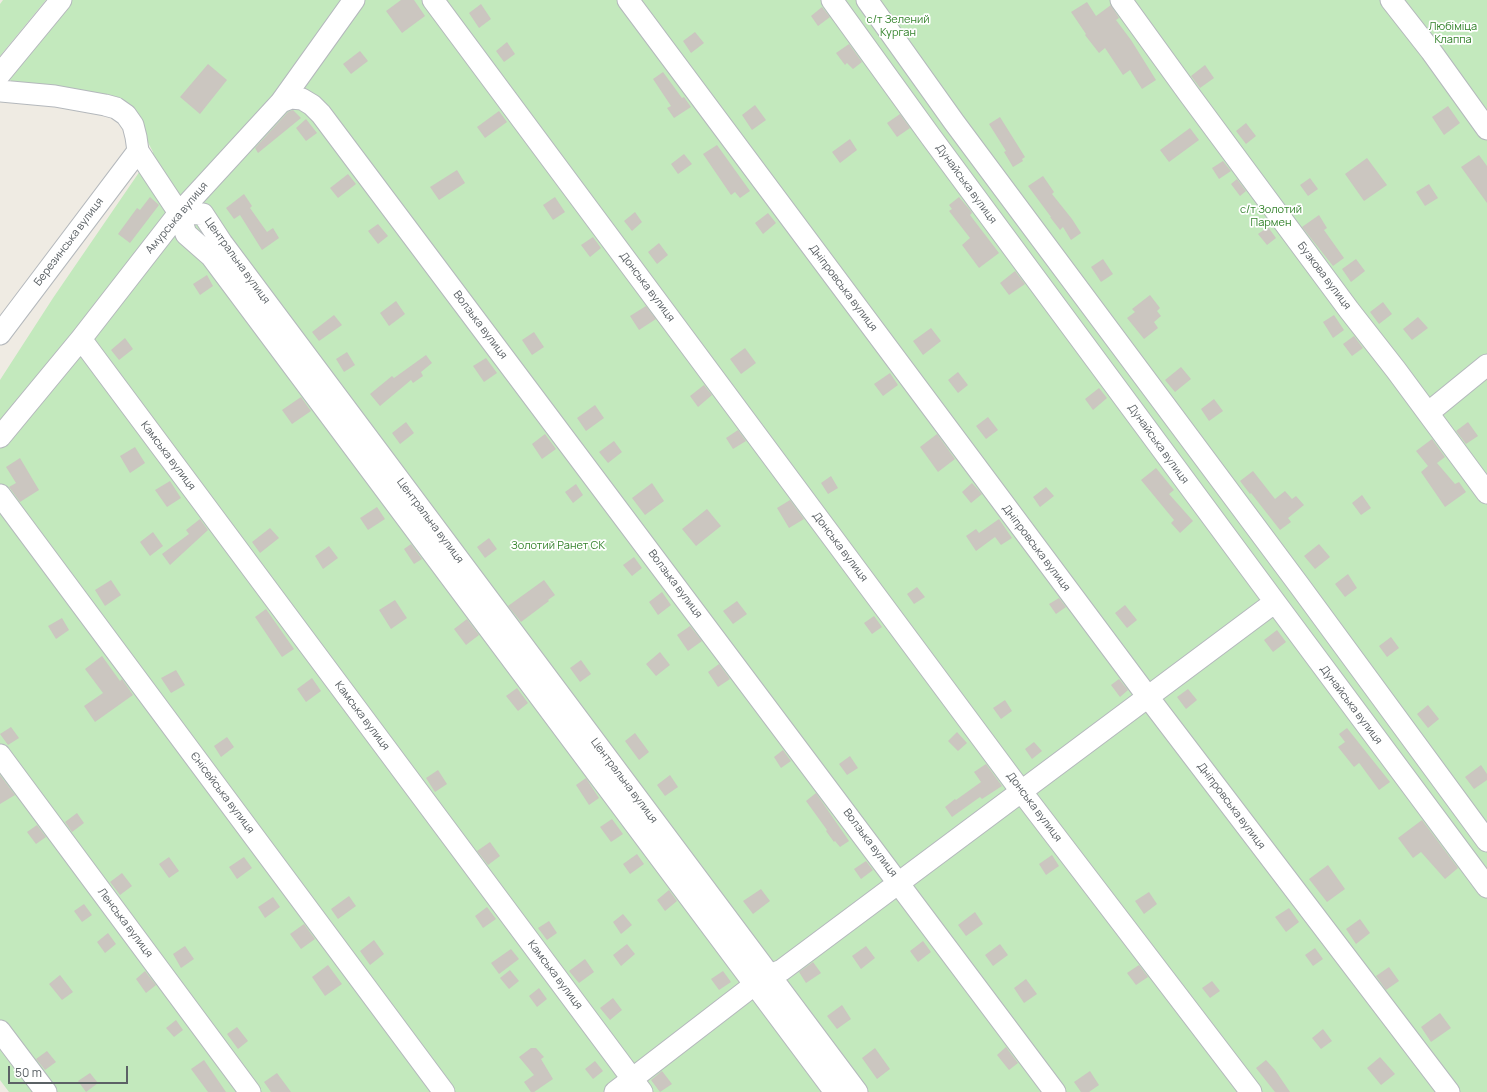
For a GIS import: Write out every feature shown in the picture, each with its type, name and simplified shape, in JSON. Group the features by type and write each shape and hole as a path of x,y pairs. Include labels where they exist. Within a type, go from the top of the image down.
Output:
{"street":[{"path":"0,74 61,0"},
{"name":"Амурська вулиця","path":"0,438 81,339 179,213 281,102 354,0"},
{"name":"Донська вулиця","path":"433,0 1021,791 1251,1092"},
{"name":"Дніпровська вулиця","path":"628,0 1148,697 1449,1092"},
{"name":"Дунайська вулиця","path":"832,0 941,150 1487,887"},
{"path":"867,0 954,122 1299,585 1487,841"},
{"name":"Бузкова вулиця","path":"1121,0 1344,304 1487,493"},
{"path":"1391,0 1487,129"},
{"path":"0,91 54,96 116,108 126,115 133,125 138,151 179,213"},
{"name":"Волзька вулиця","path":"281,102 291,98 302,100 312,105 321,114 1056,1092"},
{"name":"Березинська вулиця","path":"0,334 138,151"},
{"name":"Центральна вулиця","path":"179,213 186,234 211,256 762,980 858,1092"},
{"name":"Камська вулиця","path":"81,339 637,1085"},
{"path":"1428,414 1487,365"},
{"name":"Єнісейська вулиця","path":"0,495 444,1092"},
{"path":"615,1092 637,1085 762,980 782,970 1275,602"},
{"name":"Ленська вулиця","path":"0,755 250,1092"},
{"name":"Центральна вулиця","path":"762,980 835,1092"},
{"path":"0,1031 46,1092"}],"green space":[{"path":"3,0 46,0 0,56 0,4"},
{"name":"Золотий Ранет СК","path":"70,0 1487,0 1487,871 897,73 1487,880 1487,1092 9,1092 0,1080 0,380 53,298 153,152 129,106 14,86 9,78"}],"building":[{"path":"401,0 414,0 425,16 402,33 386,11"},
{"path":"1087,2 1096,16 1111,5 1119,18 1116,20 1131,40 1156,80 1142,89 1130,70 1123,75 1105,48 1099,53 1085,35 1086,34 1071,12"},
{"path":"481,4 491,19 479,28 469,13"},
{"path":"822,7 830,17 818,26 811,16"},
{"path":"695,32 704,43 691,53 683,41"},
{"path":"507,42 515,54 504,62 496,51"},
{"path":"849,44 862,62 853,69 847,63 845,65 836,53"},
{"path":"360,51 368,61 351,74 343,64"},
{"path":"208,64 227,80 200,114 180,97"},
{"path":"1205,65 1214,78 1200,88 1191,76"},
{"path":"663,72 682,98 684,97 691,107 674,118 667,108 671,106 653,79"},
{"path":"755,105 766,120 752,130 742,115"},
{"path":"1448,106 1460,123 1444,135 1432,117"},
{"path":"293,110 301,118 258,153 255,148 288,112"},
{"path":"499,111 507,122 485,138 477,127"},
{"path":"900,114 910,128 897,137 887,123"},
{"path":"1000,117 1025,157 1022,159 1023,161 1013,167 1004,152 1006,151 989,124"},
{"path":"306,119 317,133 306,141 296,128"},
{"path":"1246,123 1256,136 1246,144 1236,131"},
{"path":"1190,128 1199,140 1169,162 1160,150"},
{"path":"850,139 857,150 840,163 832,152"},
{"path":"717,145 750,191 740,198 735,192 731,195 703,154"},
{"path":"684,154 692,164 678,174 671,164"},
{"path":"1479,155 1487,166 1487,203 1461,167"},
{"path":"1367,158 1387,185 1364,201 1345,174"},
{"path":"1223,161 1231,171 1219,179 1212,168"},
{"path":"457,170 465,183 439,200 430,187"},
{"path":"348,174 356,184 338,198 330,188"},
{"path":"1043,176 1054,192 1052,194 1081,233 1071,240 1063,227 1060,230 1028,186"},
{"path":"1310,178 1318,189 1308,196 1300,185"},
{"path":"1237,179 1246,191 1240,196 1231,184"},
{"path":"1429,184 1438,198 1425,206 1416,192"},
{"path":"244,194 252,206 250,208 267,232 273,228 279,238 262,250 240,215 234,219 226,208"},
{"path":"150,197 159,205 130,243 118,234 137,208 140,210"},
{"path":"555,197 565,212 553,220 543,205"},
{"path":"959,197 971,211 972,213 970,215 999,253 979,268 962,245 970,238 949,211 952,209 949,205"},
{"path":"635,212 642,222 632,231 624,221"},
{"path":"768,213 776,223 763,234 755,223"},
{"path":"1319,215 1327,228 1324,230 1344,258 1333,266 1302,227"},
{"path":"378,224 388,236 378,244 368,231"},
{"path":"1268,227 1276,238 1267,245 1258,234"},
{"path":"593,237 601,248 590,257 581,245"},
{"path":"659,243 668,255 657,264 648,252"},
{"path":"1103,259 1113,274 1101,282 1091,267"},
{"path":"1356,259 1365,271 1351,282 1342,269"},
{"path":"1015,271 1025,284 1009,295 1000,283"},
{"path":"207,275 213,286 200,295 193,284"},
{"path":"1150,295 1160,308 1157,311 1161,316 1154,322 1158,328 1144,339 1127,318 1135,312 1132,309"},
{"path":"396,301 405,314 389,326 380,313"},
{"path":"1383,302 1392,314 1379,324 1370,312"},
{"path":"646,306 656,319 639,330 630,316"},
{"path":"334,315 342,325 319,341 312,332"},
{"path":"1334,315 1344,330 1333,338 1323,322"},
{"path":"1418,317 1428,328 1412,340 1403,329"},
{"path":"931,328 941,341 923,355 913,341"},
{"path":"534,332 544,347 532,355 522,340"},
{"path":"1354,336 1363,348 1352,356 1343,344"},
{"path":"125,338 133,349 119,360 111,350"},
{"path":"745,348 756,363 741,374 730,359"},
{"path":"347,352 355,365 344,372 336,359"},
{"path":"426,355 432,363 421,372 423,376 413,383 411,380 380,406 370,394 392,376 394,378"},
{"path":"486,358 497,373 484,382 473,366"},
{"path":"1181,367 1191,379 1175,392 1165,380"},
{"path":"958,372 968,385 958,393 948,380"},
{"path":"890,373 898,385 883,396 874,384"},
{"path":"704,385 712,395 698,407 690,396"},
{"path":"1099,388 1107,398 1093,410 1085,399"},
{"path":"301,397 311,411 292,424 282,410"},
{"path":"1214,399 1223,411 1209,421 1201,409"},
{"path":"595,405 604,418 586,431 577,418"},
{"path":"988,417 998,430 986,439 976,426"},
{"path":"406,422 414,433 400,444 392,433"},
{"path":"1468,422 1478,436 1466,444 1456,431"},
{"path":"738,430 746,441 733,449 726,438"},
{"path":"545,434 556,449 542,459 532,444"},
{"path":"937,434 955,459 938,472 920,447"},
{"path":"1432,439 1445,457 1437,463 1455,484 1459,482 1466,492 1445,507 1421,472 1428,466 1416,451"},
{"path":"614,441 622,452 608,463 599,452"},
{"path":"135,447 145,463 130,473 120,456"},
{"path":"20,458 39,490 20,502 9,487 16,483 6,467"},
{"path":"1156,468 1174,490 1169,494 1193,521 1180,533 1171,523 1174,520 1141,480"},
{"path":"1253,471 1275,499 1285,491 1292,499 1296,496 1304,505 1288,518 1291,522 1280,530 1240,481"},
{"path":"831,476 838,488 828,494 821,483"},
{"path":"170,481 181,498 167,507 155,490"},
{"path":"652,483 664,501 645,515 632,498"},
{"path":"972,483 982,494 971,503 962,492"},
{"path":"576,484 583,495 573,503 565,492"},
{"path":"1046,487 1054,496 1040,507 1033,497"},
{"path":"1362,495 1371,508 1361,515 1352,503"},
{"path":"790,500 804,519 789,528 777,508"},
{"path":"377,507 385,519 368,530 360,518"},
{"path":"707,509 721,526 696,546 682,529"},
{"path":"200,519 208,530 170,565 162,554 189,534 186,530"},
{"path":"999,519 1012,538 1001,545 995,537 976,551 966,536 976,529 979,533"},
{"path":"270,528 279,538 260,553 252,542"},
{"path":"153,532 163,546 150,556 140,542"},
{"path":"489,538 497,549 485,558 477,547"},
{"path":"411,544 422,559 414,564 404,549"},
{"path":"1319,544 1330,557 1315,569 1304,556"},
{"path":"329,546 338,558 323,569 315,556"},
{"path":"634,557 642,568 632,576 623,565"},
{"path":"1348,574 1357,588 1345,597 1335,584"},
{"path":"111,580 121,595 105,606 95,590"},
{"path":"544,580 555,595 521,622 508,606"},
{"path":"917,587 925,597 914,604 907,594"},
{"path":"662,592 671,605 658,615 649,602"},
{"path":"1059,598 1066,607 1056,614 1049,604"},
{"path":"395,600 407,618 391,629 379,610"},
{"path":"737,601 747,614 733,624 723,611"},
{"path":"1125,605 1137,620 1127,628 1115,613"},
{"path":"266,609 294,649 282,657 255,617"},
{"path":"874,616 882,627 872,634 864,623"},
{"path":"62,618 69,630 56,639 48,626"},
{"path":"467,619 479,635 466,645 454,629"},
{"path":"690,626 702,641 688,651 677,635"},
{"path":"1277,630 1286,642 1273,652 1264,640"},
{"path":"1391,637 1399,648 1387,657 1379,646"},
{"path":"660,652 670,665 656,676 646,664"},
{"path":"102,656 120,681 122,679 133,695 95,722 84,706 103,693 85,669"},
{"path":"581,660 591,674 580,682 570,668"},
{"path":"719,664 730,679 718,687 708,672"},
{"path":"176,670 185,685 171,693 161,678"},
{"path":"312,678 321,691 306,702 297,689"},
{"path":"1119,679 1128,690 1120,697 1111,685"},
{"path":"517,688 528,703 518,711 506,696"},
{"path":"1188,689 1197,700 1186,709 1177,697"},
{"path":"1005,700 1012,711 1001,719 993,708"},
{"path":"1428,705 1439,719 1428,728 1417,714"},
{"path":"11,727 19,738 8,745 0,734"},
{"path":"1347,728 1390,782 1379,790 1360,764 1359,763 1354,767 1338,747 1345,742 1339,734"},
{"path":"957,732 967,743 958,751 948,741"},
{"path":"635,733 649,752 639,760 625,741"},
{"path":"227,737 234,747 221,757 214,746"},
{"path":"1034,742 1042,751 1032,759 1025,749"},
{"path":"783,750 791,761 781,768 774,757"},
{"path":"850,756 858,768 847,775 839,764"},
{"path":"986,764 1002,786 982,799 980,797 952,817 945,807 981,782 974,772"},
{"path":"1481,765 1487,774 1487,780 1474,789 1465,777"},
{"path":"438,770 447,784 435,792 426,778"},
{"path":"0,775 15,795 0,804"},
{"path":"670,775 678,787 665,796 657,785"},
{"path":"586,778 599,798 589,805 576,785"},
{"path":"816,793 849,841 840,847 835,841 834,842 806,801"},
{"path":"77,813 84,823 72,832 65,822"},
{"path":"612,819 623,834 611,842 600,827"},
{"path":"1422,820 1458,868 1445,879 1421,852 1413,858 1398,838"},
{"path":"37,825 46,837 36,844 27,832"},
{"path":"490,842 500,856 488,865 477,851"},
{"path":"637,854 644,864 630,874 623,864"},
{"path":"1052,855 1059,866 1046,875 1039,864"},
{"path":"169,857 179,871 169,878 159,864"},
{"path":"244,857 252,868 237,879 229,867"},
{"path":"866,861 873,870 861,879 854,869"},
{"path":"1328,865 1345,889 1327,902 1309,879"},
{"path":"122,873 132,886 120,895 110,882"},
{"path":"761,889 770,901 753,914 743,901"},
{"path":"669,890 677,901 665,911 657,900"},
{"path":"1149,892 1157,904 1144,914 1135,901"},
{"path":"349,896 356,906 338,919 331,909"},
{"path":"273,897 280,907 265,918 258,907"},
{"path":"84,904 92,915 82,922 74,911"},
{"path":"487,907 496,919 483,928 475,916"},
{"path":"1289,908 1299,922 1286,932 1275,917"},
{"path":"975,912 983,924 966,936 958,925"},
{"path":"623,914 632,925 621,934 613,922"},
{"path":"1360,919 1370,933 1356,944 1346,929"},
{"path":"549,921 557,933 547,940 538,928"},
{"path":"304,924 315,939 301,949 290,934"},
{"path":"108,933 116,944 105,953 97,942"},
{"path":"374,940 384,954 370,965 360,951"},
{"path":"923,941 931,952 918,962 910,951"},
{"path":"627,944 635,954 621,966 613,955"},
{"path":"1000,944 1008,955 993,966 985,955"},
{"path":"185,946 194,959 181,968 173,954"},
{"path":"866,946 875,958 861,969 852,956"},
{"path":"1315,948 1323,959 1313,966 1305,955"},
{"path":"511,949 519,959 499,974 491,963"},
{"path":"585,959 594,972 579,983 569,971"},
{"path":"813,962 821,973 806,983 799,972"},
{"path":"328,965 342,984 325,996 312,977"},
{"path":"1139,965 1148,977 1136,985 1127,973"},
{"path":"1389,967 1399,981 1386,990 1376,976"},
{"path":"510,970 519,981 509,989 500,978"},
{"path":"145,971 156,985 146,993 136,979"},
{"path":"723,971 731,982 719,990 711,979"},
{"path":"60,975 73,992 62,1000 49,984"},
{"path":"1026,979 1037,994 1024,1003 1014,988"},
{"path":"1212,981 1220,991 1210,998 1202,988"},
{"path":"539,988 547,999 537,1007 529,996"},
{"path":"613,998 622,1010 610,1020 600,1008"},
{"path":"842,1005 851,1019 837,1029 827,1016"},
{"path":"1440,1013 1451,1028 1431,1042 1421,1027"},
{"path":"176,1020 183,1030 174,1037 166,1028"},
{"path":"237,1027 248,1041 238,1049 227,1034"},
{"path":"1323,1029 1332,1041 1321,1049 1312,1038"},
{"path":"1006,1047 1018,1063 1009,1070 997,1055"},
{"path":"531,1048 536,1048 544,1057 541,1059 553,1079 534,1092 531,1092 524,1082 534,1075 519,1057"},
{"path":"875,1048 890,1069 877,1079 862,1058"},
{"path":"47,1051 56,1062 45,1070 36,1059"},
{"path":"1380,1057 1395,1074 1381,1085 1367,1068"},
{"path":"204,1060 226,1092 208,1092 191,1069"},
{"path":"1266,1060 1290,1092 1275,1092 1256,1068"},
{"path":"595,1061 603,1071 593,1079 585,1069"},
{"path":"662,1071 672,1084 660,1092 651,1080"},
{"path":"1090,1071 1099,1085 1089,1092 1081,1092 1074,1082"},
{"path":"90,1073 98,1083 86,1092 78,1081"},
{"path":"277,1073 291,1092 271,1092 264,1082"}],"park label":[{"name":"с/т Зелений Курган","path":"898,26"},
{"name":"Любіміца Клаппа","path":"1453,33"},
{"name":"с/т Золотий Пармен","path":"1271,216"}]}
